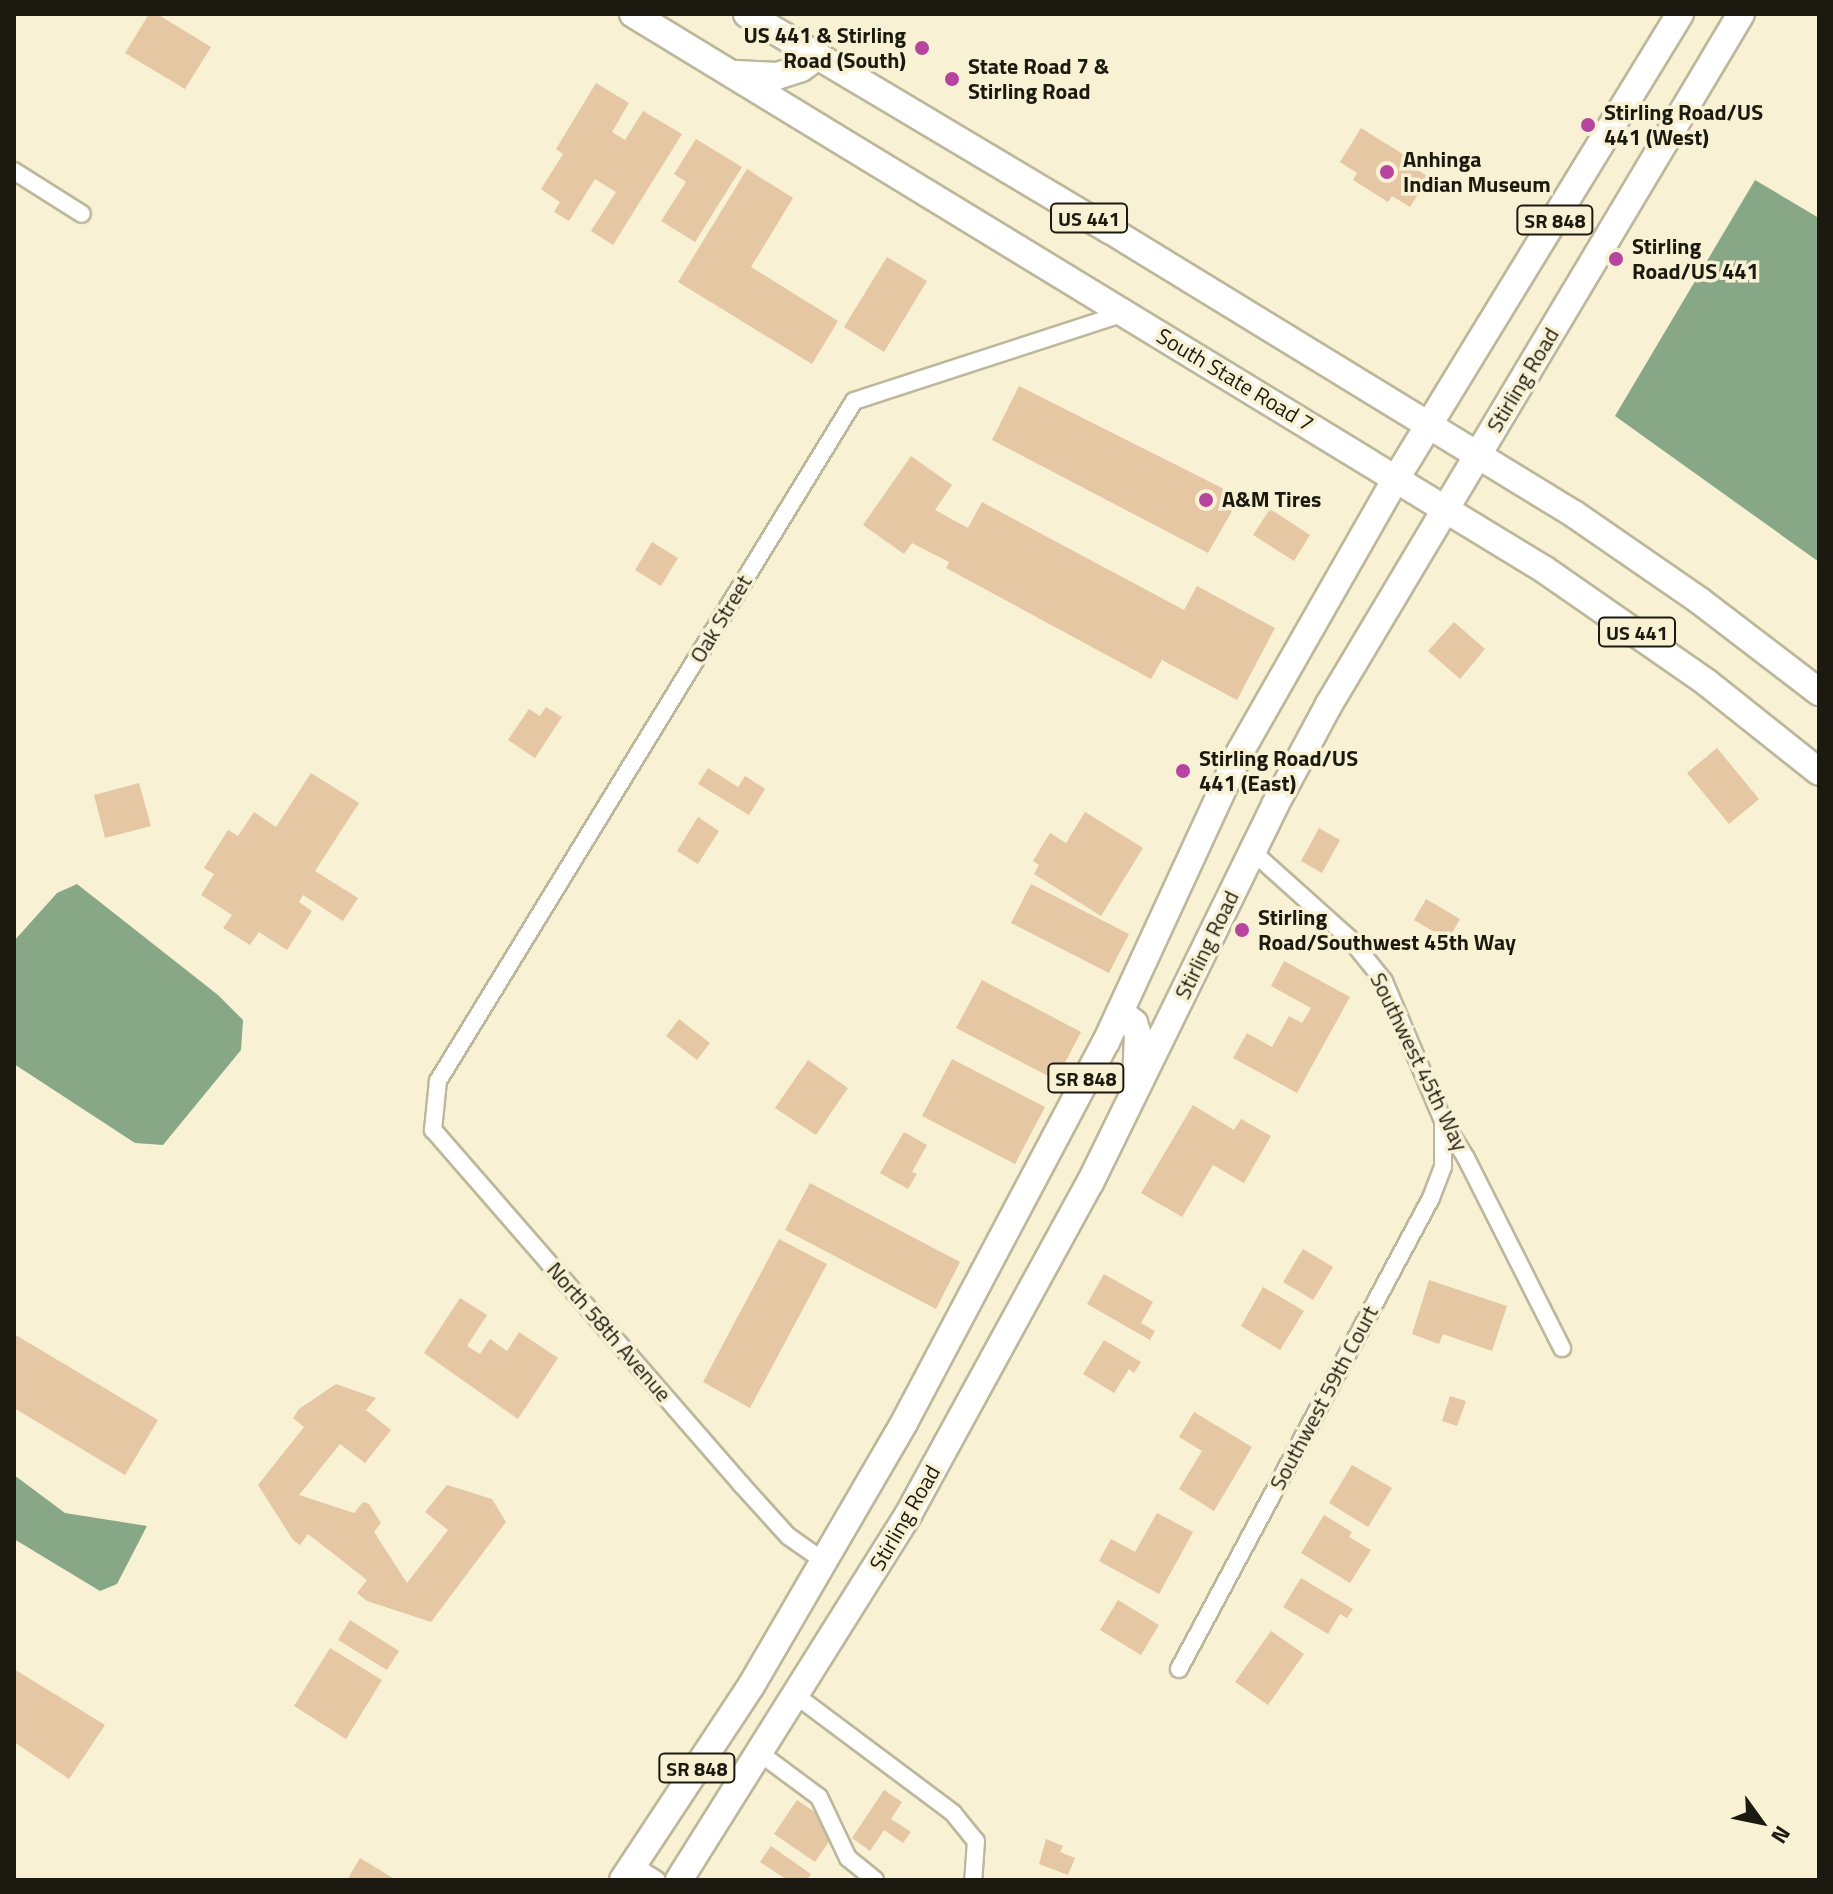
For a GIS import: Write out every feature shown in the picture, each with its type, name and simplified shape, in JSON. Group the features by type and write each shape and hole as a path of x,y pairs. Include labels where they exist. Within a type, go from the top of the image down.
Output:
{"main road":[{"name":"South State Road 7","path":"633,14 1446,507 1635,630 1755,719 1819,772"},
{"name":"US 441","path":"747,14 1478,454 1614,540 1819,692"},
{"name":"SR 848","path":"628,1873 751,1686 910,1411 1120,1012 1240,752 1397,477 1680,14"},
{"name":"Stirling Road","path":"679,1880 798,1697 908,1515 1136,1092 1328,706 1741,14"},
{"path":"732,74 777,76 801,68 818,56"},
{"path":"1120,1012 1134,1023 1138,1035 1136,1092"}],"street":[{"path":"14,171 82,214"},
{"name":"Oak Street","path":"438,1081 854,401 1125,313"},
{"name":"Southwest 45th Way","path":"1253,852 1350,939 1384,981 1443,1121 1466,1158 1562,1348"},
{"name":"North 58th Avenue","path":"438,1081 433,1130 767,1513 788,1536 825,1562"},
{"name":"Southwest 59th Court","path":"1179,1669 1431,1198 1443,1167 1443,1121"},
{"path":"798,1697 953,1813 976,1841 973,1880"},
{"path":"761,1754 819,1797 848,1858 875,1880"},
{"path":"628,1873 657,1880"}],"shaded area":[{"path":"1755,180 1819,218 1819,562 1615,416"},
{"path":"77,884 218,995 243,1020 241,1050 163,1145 135,1143 14,1064 14,941 57,893"},
{"path":"14,1475 65,1513 147,1526 117,1584 100,1591 14,1539"}],"building":[{"path":"149,14 157,14 211,47 185,89 125,53"},
{"path":"596,83 629,103 612,132 625,140 643,111 682,134 613,245 591,231 616,192 595,179 569,221 554,212 560,202 541,189 563,154 556,149"},
{"path":"1361,128 1414,161 1411,166 1429,177 1410,207 1392,196 1388,202 1353,180 1357,173 1340,162"},
{"path":"696,139 742,167 695,242 661,221 686,182 674,174"},
{"path":"747,169 793,198 751,267 838,321 812,364 678,282"},
{"path":"887,257 927,281 884,352 844,327"},
{"path":"1019,386 1240,497 1208,553 992,440"},
{"path":"911,456 952,485 935,510 968,528 982,502 1184,610 1197,586 1275,628 1237,700 1162,660 1151,679 946,568 949,562 912,543 904,554 863,525"},
{"path":"1270,509 1310,535 1294,561 1253,535"},
{"path":"652,542 678,558 661,586 635,570"},
{"path":"1454,622 1485,649 1460,679 1428,651"},
{"path":"546,707 562,717 535,758 508,740 529,709 540,716"},
{"path":"1717,748 1759,799 1729,824 1687,773"},
{"path":"708,768 738,787 745,776 765,789 749,815 698,784"},
{"path":"311,773 359,803 315,871 358,898 343,921 303,895 299,902 312,911 287,950 259,932 250,945 223,928 232,915 201,895 214,874 204,868 228,830 238,836 254,812 276,827"},
{"path":"139,783 151,826 105,838 94,795"},
{"path":"1085,812 1143,848 1101,916 1034,874 1039,865 1033,861 1050,833 1066,843"},
{"path":"698,817 719,831 698,864 677,851"},
{"path":"1319,828 1340,840 1322,873 1301,861"},
{"path":"1031,884 1129,934 1109,973 1011,923"},
{"path":"1426,899 1460,919 1448,940 1414,920"},
{"path":"1284,961 1350,997 1297,1093 1233,1058 1247,1033 1272,1047 1289,1016 1302,1023 1311,1008 1271,986"},
{"path":"982,980 1081,1032 1056,1080 956,1028"},
{"path":"679,1019 710,1043 697,1060 666,1036"},
{"path":"952,1059 1045,1107 1015,1164 922,1116"},
{"path":"808,1060 848,1088 816,1135 775,1108"},
{"path":"1193,1105 1234,1130 1241,1119 1271,1136 1244,1183 1213,1165 1182,1217 1141,1193"},
{"path":"904,1132 927,1145 912,1172 917,1174 908,1189 880,1173"},
{"path":"810,1183 960,1262 936,1309 785,1230"},
{"path":"779,1239 827,1264 750,1408 703,1382"},
{"path":"1303,1249 1333,1267 1313,1300 1283,1282"},
{"path":"1104,1274 1153,1302 1141,1323 1155,1331 1150,1340 1087,1304"},
{"path":"1429,1280 1507,1306 1492,1351 1443,1334 1439,1344 1412,1334"},
{"path":"1263,1287 1304,1311 1280,1350 1241,1326"},
{"path":"460,1298 487,1315 467,1346 480,1354 490,1339 507,1351 519,1332 558,1358 518,1419 424,1353"},
{"path":"14,1334 158,1420 125,1475 14,1408"},
{"path":"1104,1340 1141,1362 1134,1373 1129,1369 1114,1393 1083,1374"},
{"path":"336,1384 376,1398 366,1410 391,1430 365,1463 340,1444 299,1495 354,1513 363,1502 369,1504 381,1523 374,1532 407,1583 448,1530 425,1512 447,1485 492,1499 506,1522 431,1622 367,1601 357,1593 367,1580 308,1534 300,1545 293,1540 258,1485 304,1427 293,1418 299,1409"},
{"path":"1450,1396 1466,1401 1457,1426 1442,1421"},
{"path":"1194,1412 1252,1447 1214,1511 1179,1489 1202,1451 1179,1437"},
{"path":"1352,1465 1392,1488 1368,1527 1329,1503"},
{"path":"1157,1513 1193,1532 1159,1594 1099,1561 1111,1539 1135,1552"},
{"path":"1324,1515 1352,1532 1349,1537 1371,1550 1350,1583 1301,1553"},
{"path":"1301,1578 1353,1609 1347,1618 1340,1614 1328,1634 1283,1607"},
{"path":"1118,1600 1159,1625 1141,1655 1100,1630"},
{"path":"350,1620 399,1651 387,1670 338,1640"},
{"path":"1271,1631 1304,1654 1268,1705 1235,1682"},
{"path":"330,1648 382,1680 346,1739 294,1706"},
{"path":"14,1669 105,1725 69,1779 14,1742"},
{"path":"884,1790 902,1802 891,1819 911,1832 903,1843 884,1830 870,1851 852,1838"},
{"path":"797,1800 838,1828 815,1862 774,1834"},
{"path":"1046,1839 1063,1846 1060,1852 1075,1858 1068,1875 1039,1864"},
{"path":"771,1846 811,1874 807,1880 787,1880 760,1862"},
{"path":"360,1858 396,1880 347,1880"}],"place":[{"name":"US 441 & Stirling Road (South)","path":"922,48"},
{"name":"State Road 7 & Stirling Road","path":"952,79"},
{"name":"Stirling Road/US 441 (West)","path":"1588,125"},
{"name":"Anhinga Indian Museum","path":"1387,172"},
{"name":"Stirling Road/US 441","path":"1616,259"},
{"name":"A&M Tires","path":"1206,500"},
{"name":"Stirling Road/US 441 (East)","path":"1183,771"},
{"name":"Stirling Road/Southwest 45th Way","path":"1242,930"}]}
